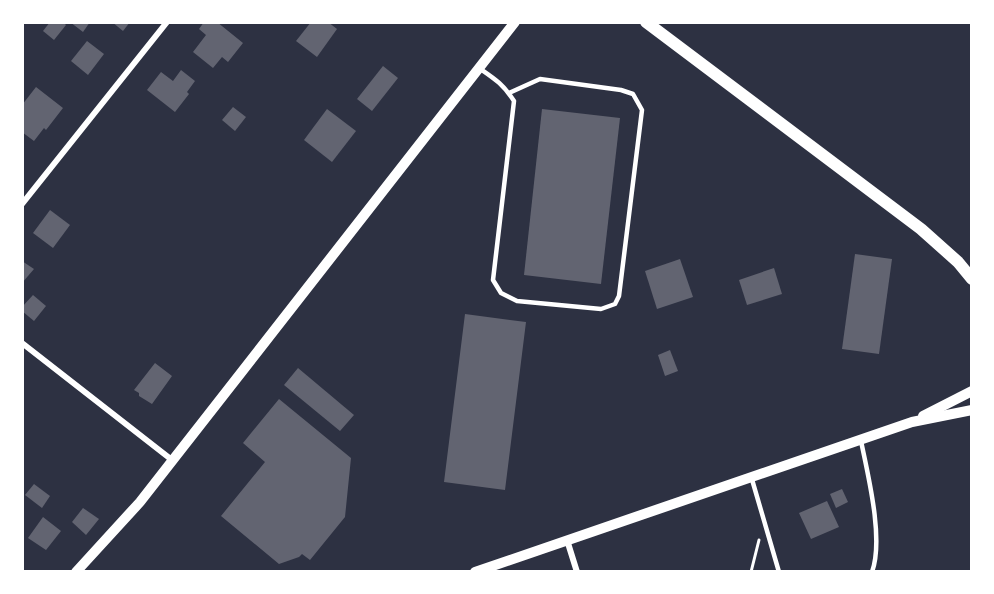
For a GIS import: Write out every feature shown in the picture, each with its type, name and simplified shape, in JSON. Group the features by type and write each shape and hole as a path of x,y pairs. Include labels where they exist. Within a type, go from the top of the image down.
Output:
{"main road":[{"path":"646,22 921,229 958,262 972,279"}],"street":[{"path":"22,204 167,22"},
{"path":"76,572 140,502 515,22"},
{"path":"22,343 172,460"},
{"path":"912,422 972,391"},
{"path":"475,572 912,422 972,410"},
{"path":"567,540 577,572"}],"lane":[{"path":"479,68 504,85 509,93 514,101 493,280 501,293 517,301 601,309 615,304 619,296 642,110 633,94 621,90 540,80 509,93"},
{"path":"860,439 872,495 876,543 875,564 872,572"},
{"path":"751,476 779,572"}],"building":[{"path":"50,22 63,22 66,25 54,40 43,31"},
{"path":"70,22 90,22 83,32"},
{"path":"112,22 130,22 123,31"},
{"path":"204,22 217,22 243,43 228,62 222,57 213,68 193,52 206,35 199,29"},
{"path":"311,22 328,22 337,29 317,57 296,41"},
{"path":"87,41 104,54 88,75 71,61"},
{"path":"383,66 398,78 372,111 357,99"},
{"path":"181,70 195,81 187,92 189,94 175,112 147,90 161,72 173,81"},
{"path":"36,87 63,108 34,141 22,132 22,105"},
{"path":"233,107 246,117 235,131 222,120"},
{"path":"327,109 356,131 332,162 304,140"},
{"path":"542,109 620,118 601,284 524,275"},
{"path":"50,210 70,225 53,248 33,233"},
{"path":"855,254 892,259 879,354 842,349"},
{"path":"680,259 693,297 657,309 645,271"},
{"path":"22,261 34,269 22,283"},
{"path":"774,268 782,294 747,305 739,280"},
{"path":"33,295 46,306 34,321 22,311 22,307"},
{"path":"465,314 526,322 505,490 444,482"},
{"path":"670,350 678,371 665,376 658,355"},
{"path":"155,363 172,376 152,404 134,390"},
{"path":"298,368 354,415 340,431 284,385"},
{"path":"279,399 351,458 345,517 310,560 302,554 279,564 221,516 265,462 243,443"},
{"path":"34,484 50,496 42,508 25,495"},
{"path":"842,489 848,502 836,508 830,494"},
{"path":"827,501 839,527 811,539 799,513"},
{"path":"83,508 99,519 86,535 72,522"},
{"path":"43,517 61,531 46,550 28,538"}]}
